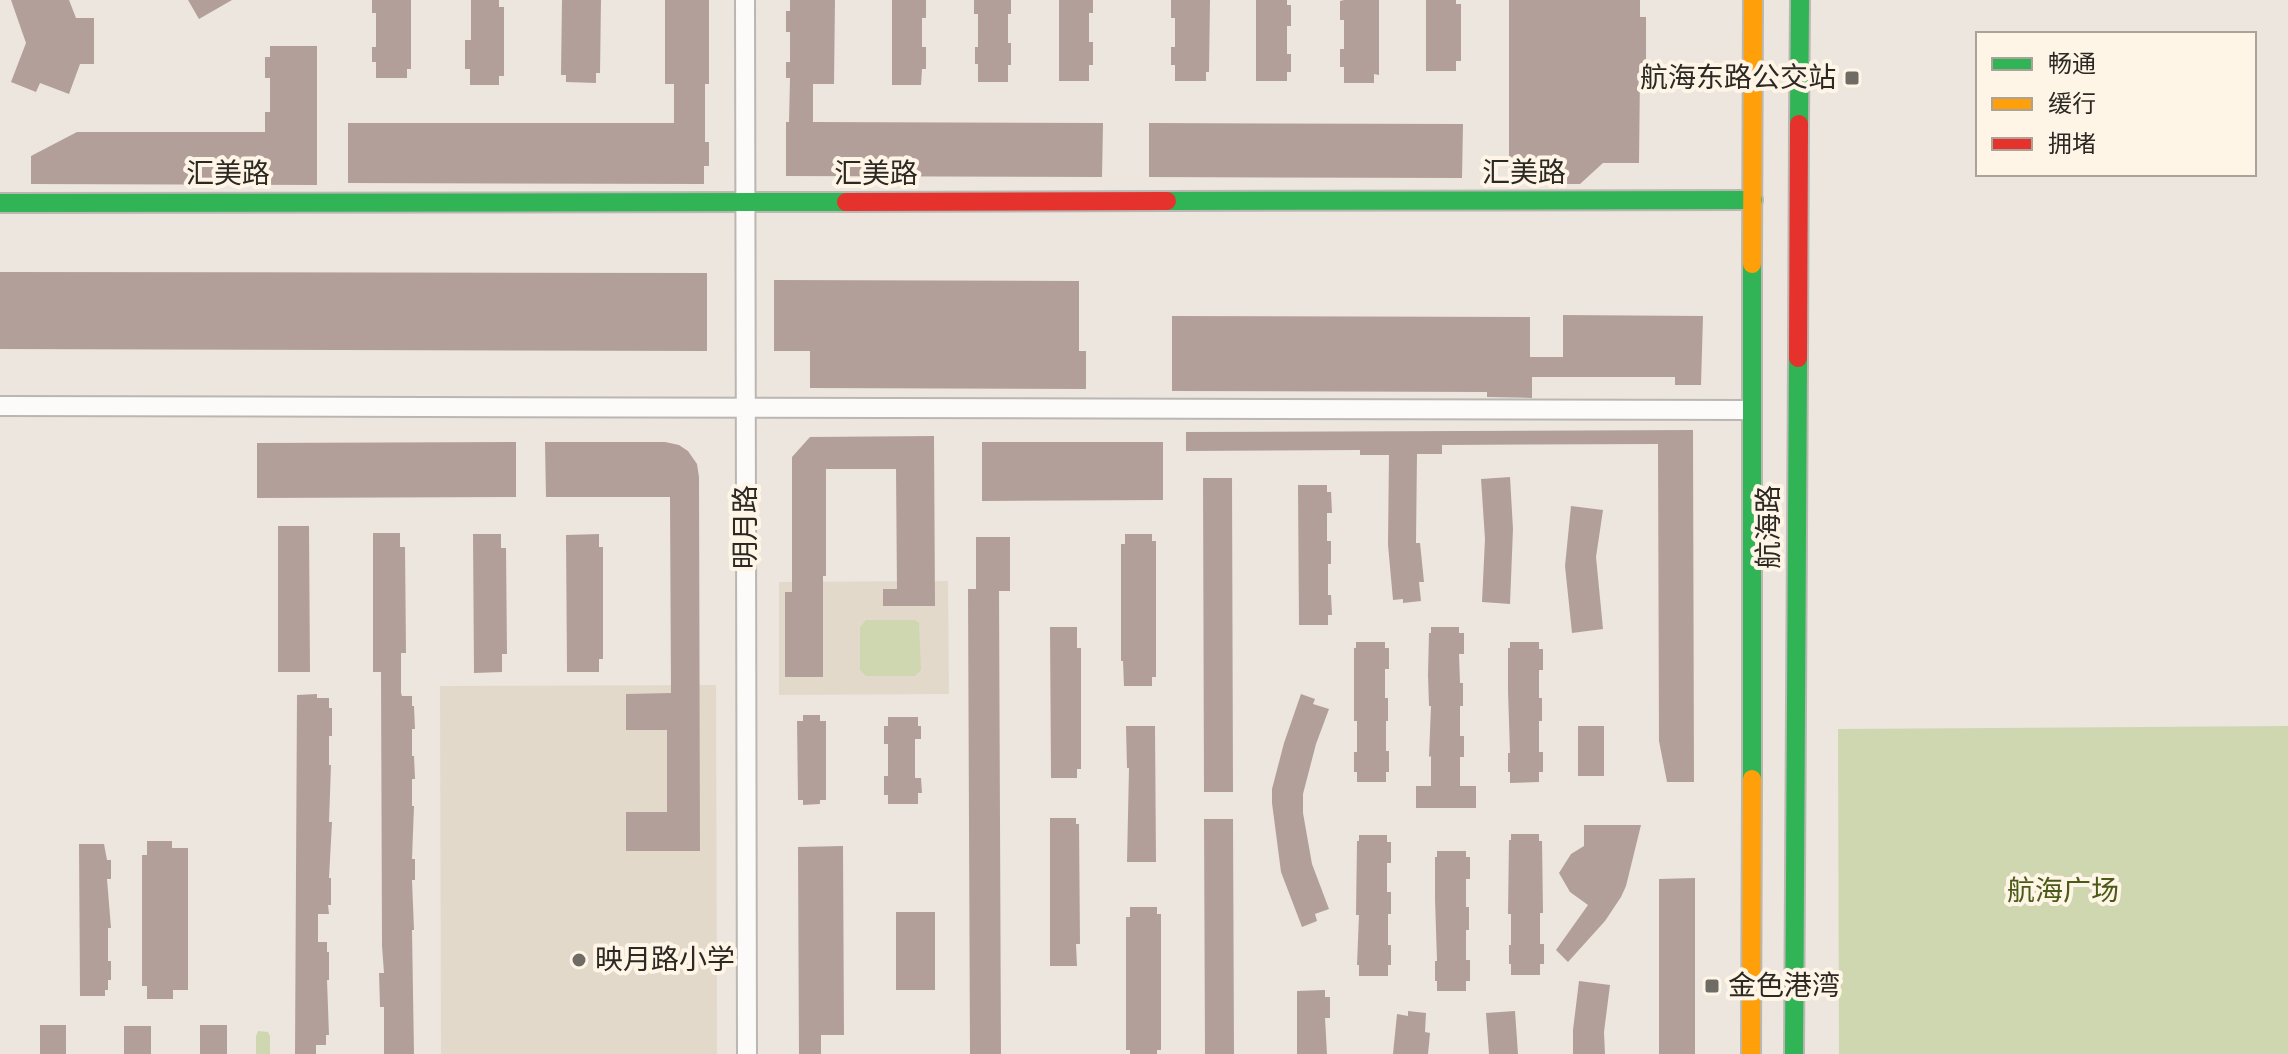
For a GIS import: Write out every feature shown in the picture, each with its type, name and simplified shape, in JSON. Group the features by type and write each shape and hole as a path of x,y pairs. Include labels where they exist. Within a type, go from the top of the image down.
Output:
{"main road":[{"name":"航海路","path":"1751,1054 1753,0"},
{"name":"航海路","path":"1794,1054 1800,2"},
{"name":"汇美路","path":"0,203 1753,200"}],"street":[{"name":"明月路","path":"745,0 747,1054"},
{"path":"0,406 1752,410"}],"shaded area":[{"path":"948,581 949,694 779,695 779,582"},
{"name":"映月路小学","path":"716,685 717,1054 441,1054 440,686"}],"green space":[{"path":"866,620 915,620 919,623 921,670 915,676 866,676 860,670 860,627"},
{"name":"航海广场","path":"2288,726 2288,1054 1839,1054 1838,729"},
{"path":"258,1031 268,1032 270,1054 256,1054"}],"building":[{"path":"11,0 69,0 76,18 94,18 94,64 80,64 69,94 40,83 36,92 11,82 26,43"},
{"path":"188,0 232,0 199,19"},
{"path":"372,0 411,0 411,69 407,69 407,78 376,78 372,47 376,47 376,13 372,13"},
{"path":"471,0 499,0 499,7 504,7 504,76 499,76 499,85 470,85 470,69 465,69 465,40 471,40"},
{"path":"562,0 601,0 600,73 596,73 596,83 566,82 566,75 561,75"},
{"path":"665,0 709,0 705,142 709,142 709,166 704,166 704,184 348,183 348,123 674,123 674,84 665,84"},
{"path":"790,0 835,0 834,84 813,84 813,122 1103,123 1102,177 786,176 790,78 786,78 786,62 790,62 790,32 786,32 786,11 790,11"},
{"path":"892,0 926,0 926,18 922,18 922,47 926,47 926,69 922,69 921,85 892,85"},
{"path":"974,0 1011,0 1011,14 1008,14 1011,65 1008,65 1008,82 978,82 975,47 978,47 978,14 974,14"},
{"path":"1059,0 1093,0 1093,13 1089,13 1093,65 1089,65 1089,81 1059,81"},
{"path":"1171,0 1210,0 1209,72 1206,72 1206,81 1175,81 1175,65 1171,65 1171,47 1175,47 1175,18 1171,18"},
{"path":"1256,0 1287,0 1287,5 1291,5 1287,54 1291,54 1291,72 1287,72 1287,81 1256,81"},
{"path":"1379,0 1379,75 1374,74 1374,83 1344,83 1344,67 1340,67 1340,49 1344,49 1344,20 1340,20 1340,1"},
{"path":"1426,0 1456,0 1456,4 1461,4 1461,61 1456,61 1456,71 1426,71"},
{"path":"1509,0 1640,0 1640,17 1646,17 1646,73 1640,73 1639,163 1603,163 1580,184 1509,184"},
{"path":"270,46 317,46 317,185 31,184 31,156 77,132 265,132 265,112 270,112 270,78 265,78 265,57 270,57"},
{"path":"1149,123 1463,124 1462,178 1149,177"},
{"path":"0,272 707,273 707,351 0,349"},
{"path":"774,280 1079,281 1079,351 1086,351 1086,389 810,388 810,351 774,351"},
{"path":"1563,315 1703,316 1701,385 1675,385 1675,377 1532,377 1532,398 1487,397 1487,392 1172,391 1172,316 1530,317 1530,357 1563,357"},
{"path":"1693,430 1694,782 1667,782 1659,741 1658,444 1442,445 1442,454 1417,454 1416,543 1420,543 1424,582 1419,582 1421,601 1403,603 1403,599 1393,600 1388,545 1389,455 1360,455 1360,450 1186,451 1186,432"},
{"path":"934,436 935,606 883,606 883,589 897,589 896,469 826,469 823,677 785,677 785,592 792,592 792,457 810,437"},
{"path":"516,442 516,497 257,498 257,443"},
{"path":"545,442 665,442 688,451 697,464 700,851 626,851 626,812 667,812 667,730 626,730 626,694 671,693 670,497 546,497"},
{"path":"982,442 1163,442 1163,500 982,501"},
{"path":"1510,477 1513,529 1510,604 1482,602 1485,539 1481,479"},
{"path":"1203,478 1232,478 1233,792 1204,792"},
{"path":"1298,485 1327,485 1327,492 1331,492 1332,513 1327,513 1327,541 1331,541 1328,595 1331,595 1332,615 1328,615 1328,625 1299,625"},
{"path":"1571,506 1603,510 1596,557 1603,629 1572,633 1565,566"},
{"path":"278,526 309,526 310,672 278,672"},
{"path":"373,533 400,533 400,547 405,547 406,653 401,653 401,693 402,696 412,696 415,729 412,729 415,779 412,779 412,859 415,859 415,880 412,880 414,1054 384,1054 384,1007 380,1007 379,973 384,973 381,672 373,672"},
{"path":"473,534 501,534 501,548 506,548 507,654 502,654 502,672 474,673"},
{"path":"599,534 599,547 603,547 603,659 599,659 599,672 567,672 566,535"},
{"path":"1125,534 1152,534 1152,541 1156,541 1156,677 1152,677 1152,686 1124,686 1121,661 1121,544 1125,544"},
{"path":"976,537 1010,537 1010,591 999,591 1001,1054 970,1054 968,589 976,589"},
{"path":"1050,627 1077,627 1077,648 1081,648 1081,769 1077,769 1077,778 1051,778"},
{"path":"1431,627 1459,627 1459,633 1464,633 1464,654 1459,654 1460,683 1463,683 1460,736 1464,736 1460,786 1476,786 1476,808 1416,808 1416,786 1431,786 1428,675"},
{"path":"1356,642 1385,642 1385,648 1389,648 1389,669 1385,669 1385,698 1388,698 1386,751 1389,751 1386,782 1357,782 1357,772 1354,772 1354,752 1357,752 1357,721 1354,721"},
{"path":"1510,642 1539,642 1539,649 1543,649 1543,670 1539,670 1542,721 1539,721 1539,752 1543,752 1543,772 1539,772 1539,782 1510,783"},
{"path":"317,694 317,698 329,698 329,708 332,708 332,736 329,736 331,905 328,905 329,914 318,914 318,942 327,942 329,952 329,1035 326,1035 326,1045 316,1045 316,1054 295,1054 297,695"},
{"path":"1301,694 1315,699 1313,704 1329,709 1303,794 1303,813 1312,864 1329,909 1315,914 1317,921 1302,927 1281,872 1272,803 1272,789 1284,743"},
{"path":"803,715 820,715 820,721 826,721 826,800 820,800 820,804 803,805 803,800 798,800 797,721 803,721"},
{"path":"888,717 918,717 921,739 915,739 915,778 921,778 922,793 918,793 918,804 888,804 888,795 884,795 884,776 888,776 888,744 884,744 884,726 888,726"},
{"path":"1126,726 1155,726 1156,862 1127,862 1129,768"},
{"path":"1578,726 1604,726 1604,776 1578,776"},
{"path":"1050,818 1076,818 1076,824 1079,824 1080,944 1076,944 1077,966 1050,966"},
{"path":"1204,819 1233,819 1234,1054 1205,1054"},
{"path":"1584,825 1641,825 1621,897 1605,921 1568,962 1556,950 1588,905 1570,892 1559,873 1571,854 1584,846"},
{"path":"1511,834 1539,834 1539,841 1542,841 1540,944 1544,944 1544,964 1540,964 1540,975 1511,975 1511,914 1508,914"},
{"path":"1359,835 1387,835 1387,842 1391,842 1391,863 1387,863 1387,892 1391,892 1388,945 1391,945 1391,965 1388,965 1388,976 1359,976 1359,915 1356,915"},
{"path":"147,841 172,841 172,848 188,848 188,990 173,990 173,999 147,999 147,986 142,986 142,855 147,855"},
{"path":"79,844 104,844 107,860 111,860 111,879 107,879 111,980 108,980 105,996 80,996"},
{"path":"843,846 844,1035 821,1035 821,1054 799,1054 798,847"},
{"path":"1437,851 1466,851 1466,857 1470,857 1470,879 1466,879 1469,930 1466,930 1466,960 1470,960 1470,981 1466,981 1466,991 1437,991"},
{"path":"1695,878 1695,1054 1659,1054 1659,879"},
{"path":"1130,907 1157,907 1157,914 1161,914 1161,1050 1157,1050 1157,1054 1130,1054 1130,1050 1126,1050 1126,917 1130,917"},
{"path":"896,912 935,912 935,990 896,990"},
{"path":"1579,981 1610,985 1604,1032 1605,1054 1573,1054"},
{"path":"1325,990 1325,997 1330,997 1330,1018 1325,1018 1327,1054 1297,1054 1297,991"},
{"path":"1408,1011 1426,1013 1425,1032 1430,1033 1428,1054 1393,1054 1397,1014 1408,1016"},
{"path":"1515,1011 1518,1054 1489,1054 1486,1013"},
{"path":"40,1025 66,1025 66,1054 40,1054"},
{"path":"200,1025 227,1025 227,1054 200,1054"},
{"path":"124,1026 151,1026 151,1054 124,1054"}],"traffic: fast":[{"path":"1799,124 1800,0"},
{"path":"1167,201 1753,200"},
{"path":"0,203 846,202"},
{"path":"1752,264 1752,779"},
{"path":"1794,1054 1798,358"}],"traffic: slow":[{"path":"1752,264 1753,0"},
{"path":"1751,1054 1752,779"}],"traffic: jam":[{"path":"1798,358 1799,124"},
{"path":"846,202 1167,201"}],"place":[{"name":"航海东路公交站","path":"1852,78"},
{"name":"映月路小学","path":"579,960"},
{"name":"金色港湾","path":"1712,986"}]}
